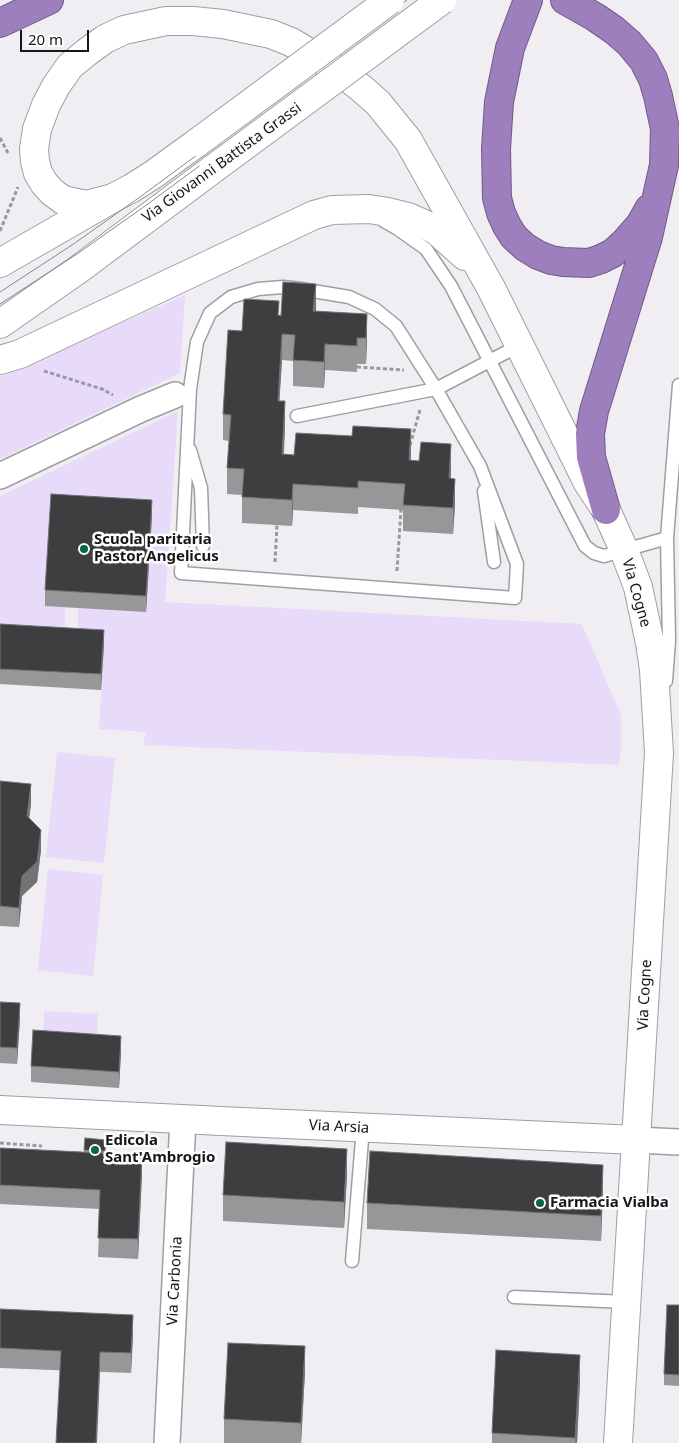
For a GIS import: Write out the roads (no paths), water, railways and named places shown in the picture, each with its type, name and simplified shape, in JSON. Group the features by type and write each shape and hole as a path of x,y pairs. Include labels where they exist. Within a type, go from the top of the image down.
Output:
{"highway":[{"path":"0,23 49,0"},
{"path":"528,0 518,26 504,75 499,102 496,149 497,198 501,213 514,237 538,255 551,260 576,264 589,263 601,259 613,253 640,226 660,185"},
{"path":"565,0 595,16 614,30 644,61 653,79 665,128 664,165 648,238 594,411 590,434 591,457 606,510"}],"main road":[{"name":"Via Giovanni Battista Grassi","path":"0,263 154,174 390,0"},
{"name":"Via Giovanni Battista Grassi","path":"0,324 79,269 442,0"},
{"path":"113,198 86,205 63,200 52,192 38,173 34,149 37,129 46,105 70,66 105,39 124,30 166,21 223,24 271,34 291,42 338,70 378,103 408,140 492,288"},
{"path":"0,360 20,354 314,215 332,210 369,209 408,217 424,224 437,231 457,248 492,288"},
{"name":"Via Cogne","path":"492,288 588,483 606,510 624,550 638,587 654,670 659,753 618,1443"},
{"name":"Via Arsia","path":"0,1110 636,1140"}],"street":[{"path":"0,476 141,409 175,395"},
{"name":"Via Carbonia","path":"167,1443 183,1119"},
{"name":"Via Arsia","path":"636,1140 679,1142"}],"lane":[{"name":"Via Cogne","path":"343,210 367,214 384,221 426,249 451,286 585,546 594,553 604,556 624,550"},
{"path":"292,288 349,297 375,309 396,326 424,371 431,390 480,466 517,564 515,598 181,573 190,389 197,342 210,313 231,297 258,289 292,288"},
{"path":"297,416 431,390 520,346"},
{"path":"659,753 669,640 667,538 679,386"},
{"path":"187,440 201,488 203,546"},
{"path":"480,466 494,562"},
{"path":"624,550 667,538"},
{"path":"352,1261 362,1128"},
{"path":"514,1297 626,1302"}],"tram line":[{"path":"0,292 72,245 140,197 407,0"},
{"path":"0,304 77,254 145,206 425,0"}],"place":[{"name":"Scuola paritaria Pastor Angelicus","path":"84,549"},
{"name":"Edicola Sant'Ambrogio","path":"95,1150"},
{"name":"Farmacia Vialba","path":"540,1203"}]}
